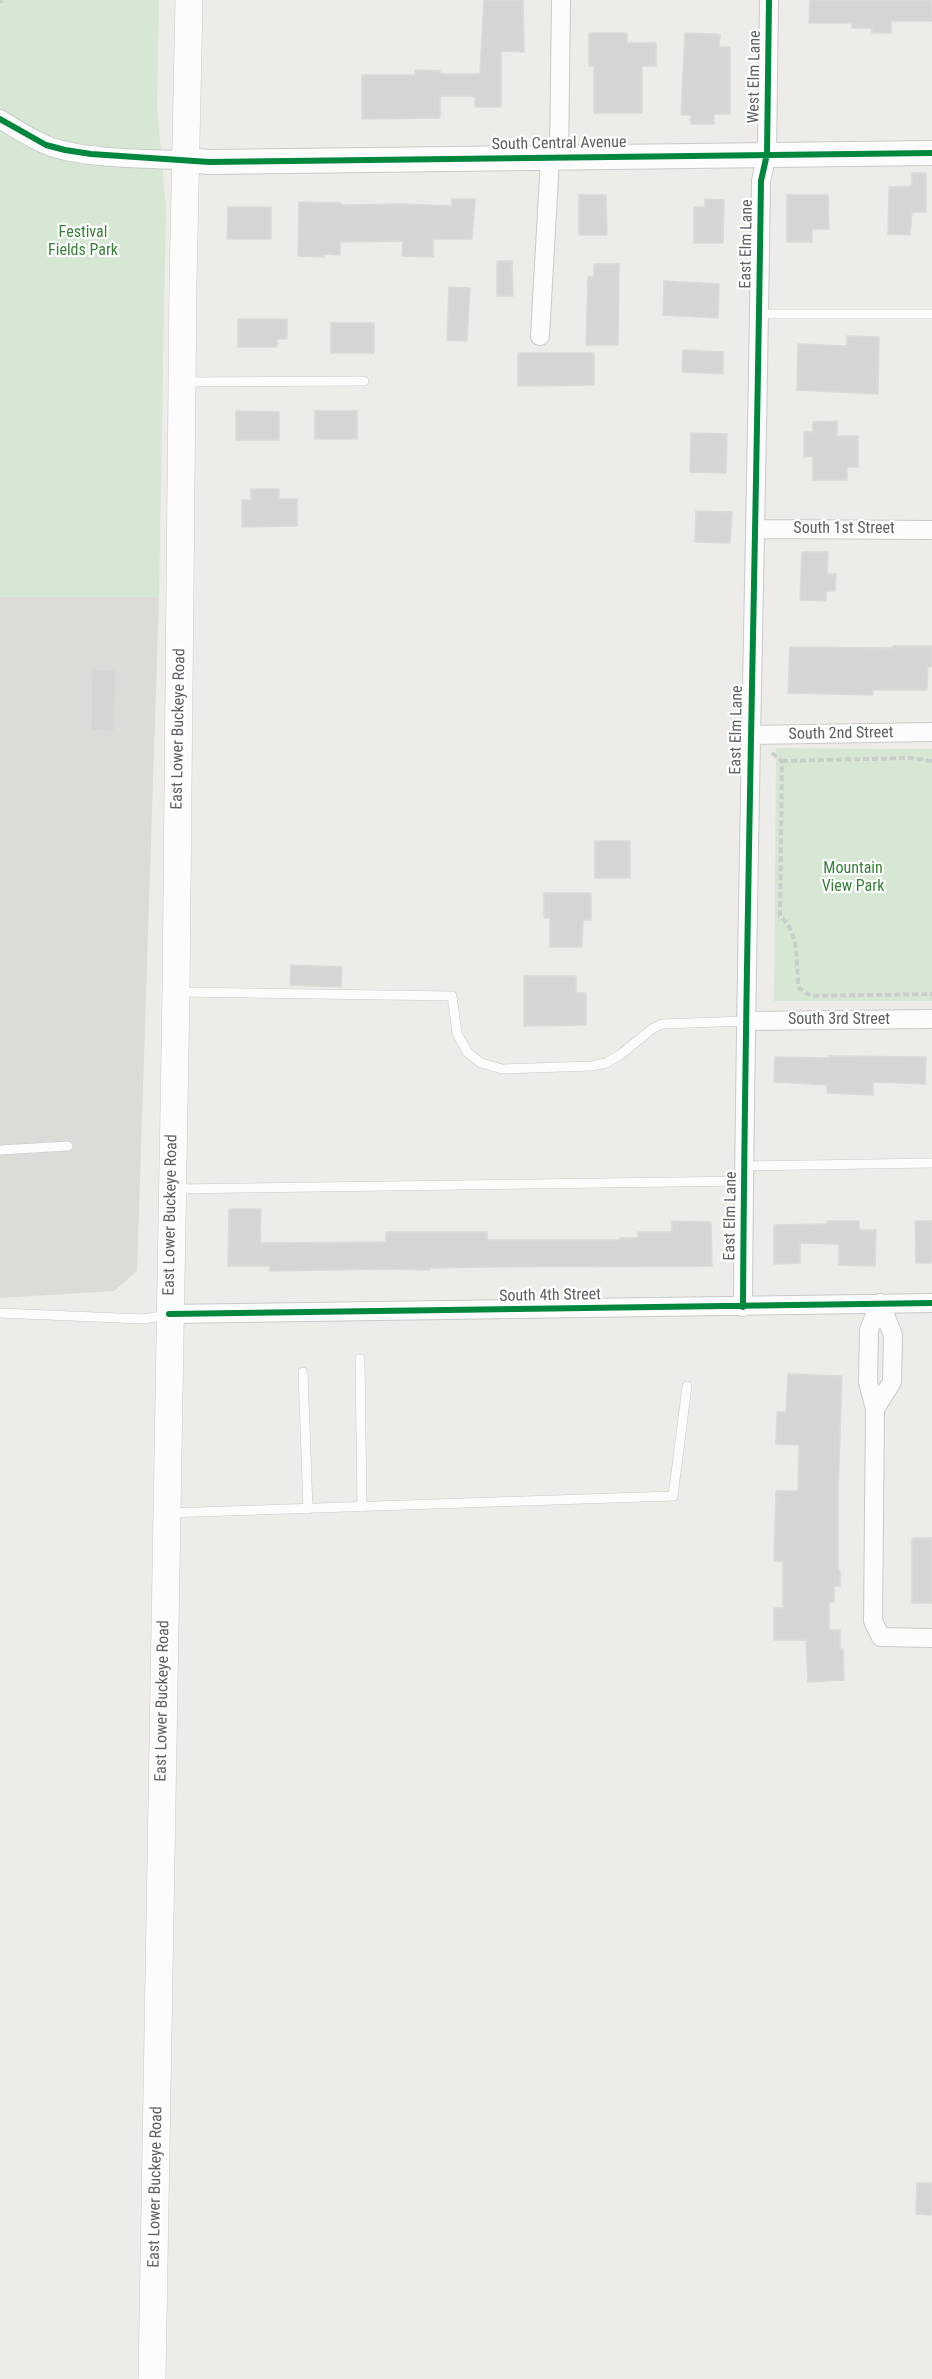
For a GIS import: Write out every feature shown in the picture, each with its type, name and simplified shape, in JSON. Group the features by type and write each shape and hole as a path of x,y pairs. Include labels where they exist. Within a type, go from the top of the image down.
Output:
{"main road":[{"name":"East Lower Buckeye Road","path":"152,2379 176,992 182,382 189,0"}],"street":[{"path":"540,336 554,159 561,0"},
{"name":"West Elm Lane","path":"767,154 769,0"},
{"path":"0,119 46,145 65,150 91,154 186,160"},
{"name":"South Central Avenue","path":"186,160 209,162 554,159 932,153"},
{"name":"East Elm Lane","path":"743,1307 750,735 757,529 762,181 767,154"},
{"name":"South 1st Street","path":"757,529 932,530"},
{"name":"South 2nd Street","path":"750,735 932,732"},
{"name":"South 3rd Street","path":"747,1021 932,1019"},
{"name":"South 4th Street","path":"169,1314 932,1303"},
{"path":"879,1304 869,1330 868,1382 875,1409 873,1621 881,1637 932,1638"}],"lane":[{"path":"759,314 932,314"},
{"path":"182,382 363,381"},
{"path":"176,992 452,996 457,1033 467,1052 481,1063 502,1069 592,1066 606,1063 662,1024 747,1021"},
{"path":"0,1150 68,1146"},
{"path":"172,1189 745,1174 932,1163"},
{"path":"0,1313 143,1319 169,1314"},
{"path":"360,1359 362,1508"},
{"path":"303,1372 308,1509"},
{"path":"166,1513 673,1496 687,1386"}],"path":[{"path":"750,735 782,761 910,758 932,761"},
{"path":"782,761 780,916 788,923 795,938 800,988 811,996 932,994"}],"shaded area":[{"path":"0,597 159,597 137,1271 114,1291 0,1298"}],"green space":[{"name":"Festival Fields Park","path":"0,0 159,0 157,108 166,207 159,597 0,597"},
{"name":"Mountain View Park","path":"776,748 932,749 932,1001 774,1001"}],"building":[{"path":"484,0 523,0 524,52 501,51 501,107 475,107 475,96 440,96 440,118 362,119 362,75 415,75 415,70 440,71 440,74 480,74"},
{"path":"810,0 931,0 932,21 891,21 891,33 872,33 872,28 852,28 852,23 809,23"},
{"path":"589,33 627,33 627,43 656,43 656,66 642,66 642,113 594,113 594,66 589,66"},
{"path":"685,33 720,35 719,47 730,47 730,114 714,114 714,124 691,124 691,115 681,115"},
{"path":"912,173 926,173 926,212 912,212 910,235 888,234 889,187 912,186"},
{"path":"579,195 606,195 607,235 579,235"},
{"path":"787,195 828,195 829,229 812,229 812,242 787,242"},
{"path":"452,199 475,199 472,239 433,239 433,257 402,256 403,241 340,242 340,255 298,256 299,202 341,203 341,205 452,206"},
{"path":"705,199 724,200 723,243 694,243 694,207 705,207"},
{"path":"228,207 271,207 271,239 227,239"},
{"path":"497,261 512,261 513,296 497,296"},
{"path":"594,264 619,264 618,345 586,345 588,277 594,276"},
{"path":"664,281 719,284 718,318 663,315"},
{"path":"449,287 470,288 467,341 447,340"},
{"path":"238,319 287,319 287,339 277,339 277,347 238,347"},
{"path":"331,323 374,323 374,353 331,353"},
{"path":"847,336 879,337 878,394 797,390 798,344 847,346"},
{"path":"683,350 723,352 723,374 682,372"},
{"path":"518,353 594,353 594,385 518,386"},
{"path":"236,411 279,412 279,440 236,440"},
{"path":"315,411 357,411 357,439 315,439"},
{"path":"837,421 837,436 858,436 858,467 847,467 847,480 813,480 813,456 804,457 804,432 813,432 813,422"},
{"path":"691,433 727,434 726,473 690,472"},
{"path":"251,489 279,489 279,499 297,499 297,526 242,527 242,500 251,500"},
{"path":"696,511 732,512 730,543 695,542"},
{"path":"802,552 828,552 827,574 836,574 835,591 826,591 826,601 800,600"},
{"path":"893,646 932,646 932,666 928,667 927,690 873,690 873,695 788,693 790,647 893,648"},
{"path":"92,670 115,670 114,731 91,730"},
{"path":"595,841 630,841 630,878 595,878"},
{"path":"544,893 591,893 591,920 583,920 582,947 550,947 550,918 544,918"},
{"path":"291,965 342,967 341,987 290,985"},
{"path":"524,976 576,976 576,993 586,993 586,1025 524,1026"},
{"path":"829,1056 926,1057 925,1084 873,1082 873,1095 827,1093 828,1085 774,1082 775,1057 829,1058"},
{"path":"229,1209 261,1209 260,1243 386,1242 386,1232 487,1232 487,1240 620,1240 620,1238 638,1238 638,1232 672,1232 672,1221 711,1222 712,1266 270,1271 270,1266 228,1266"},
{"path":"827,1221 859,1221 859,1230 876,1230 875,1266 839,1265 839,1244 800,1243 800,1263 774,1264 774,1225 827,1224"},
{"path":"915,1221 932,1221 932,1263 916,1263"},
{"path":"788,1374 842,1376 838,1492 840,1586 834,1586 834,1602 829,1602 829,1630 840,1630 844,1680 808,1682 806,1640 774,1640 774,1608 783,1608 783,1561 774,1561 776,1491 798,1491 799,1445 776,1444 777,1412 786,1412"},
{"path":"912,1538 932,1538 932,1603 912,1603"},
{"path":"917,2183 932,2183 932,2215 916,2214"}],"cycle path":[{"path":"743,1307 761,181 767,154 769,0"},
{"path":"0,119 46,145 65,150 91,154 209,162 932,153"},
{"path":"169,1314 932,1303"}]}
